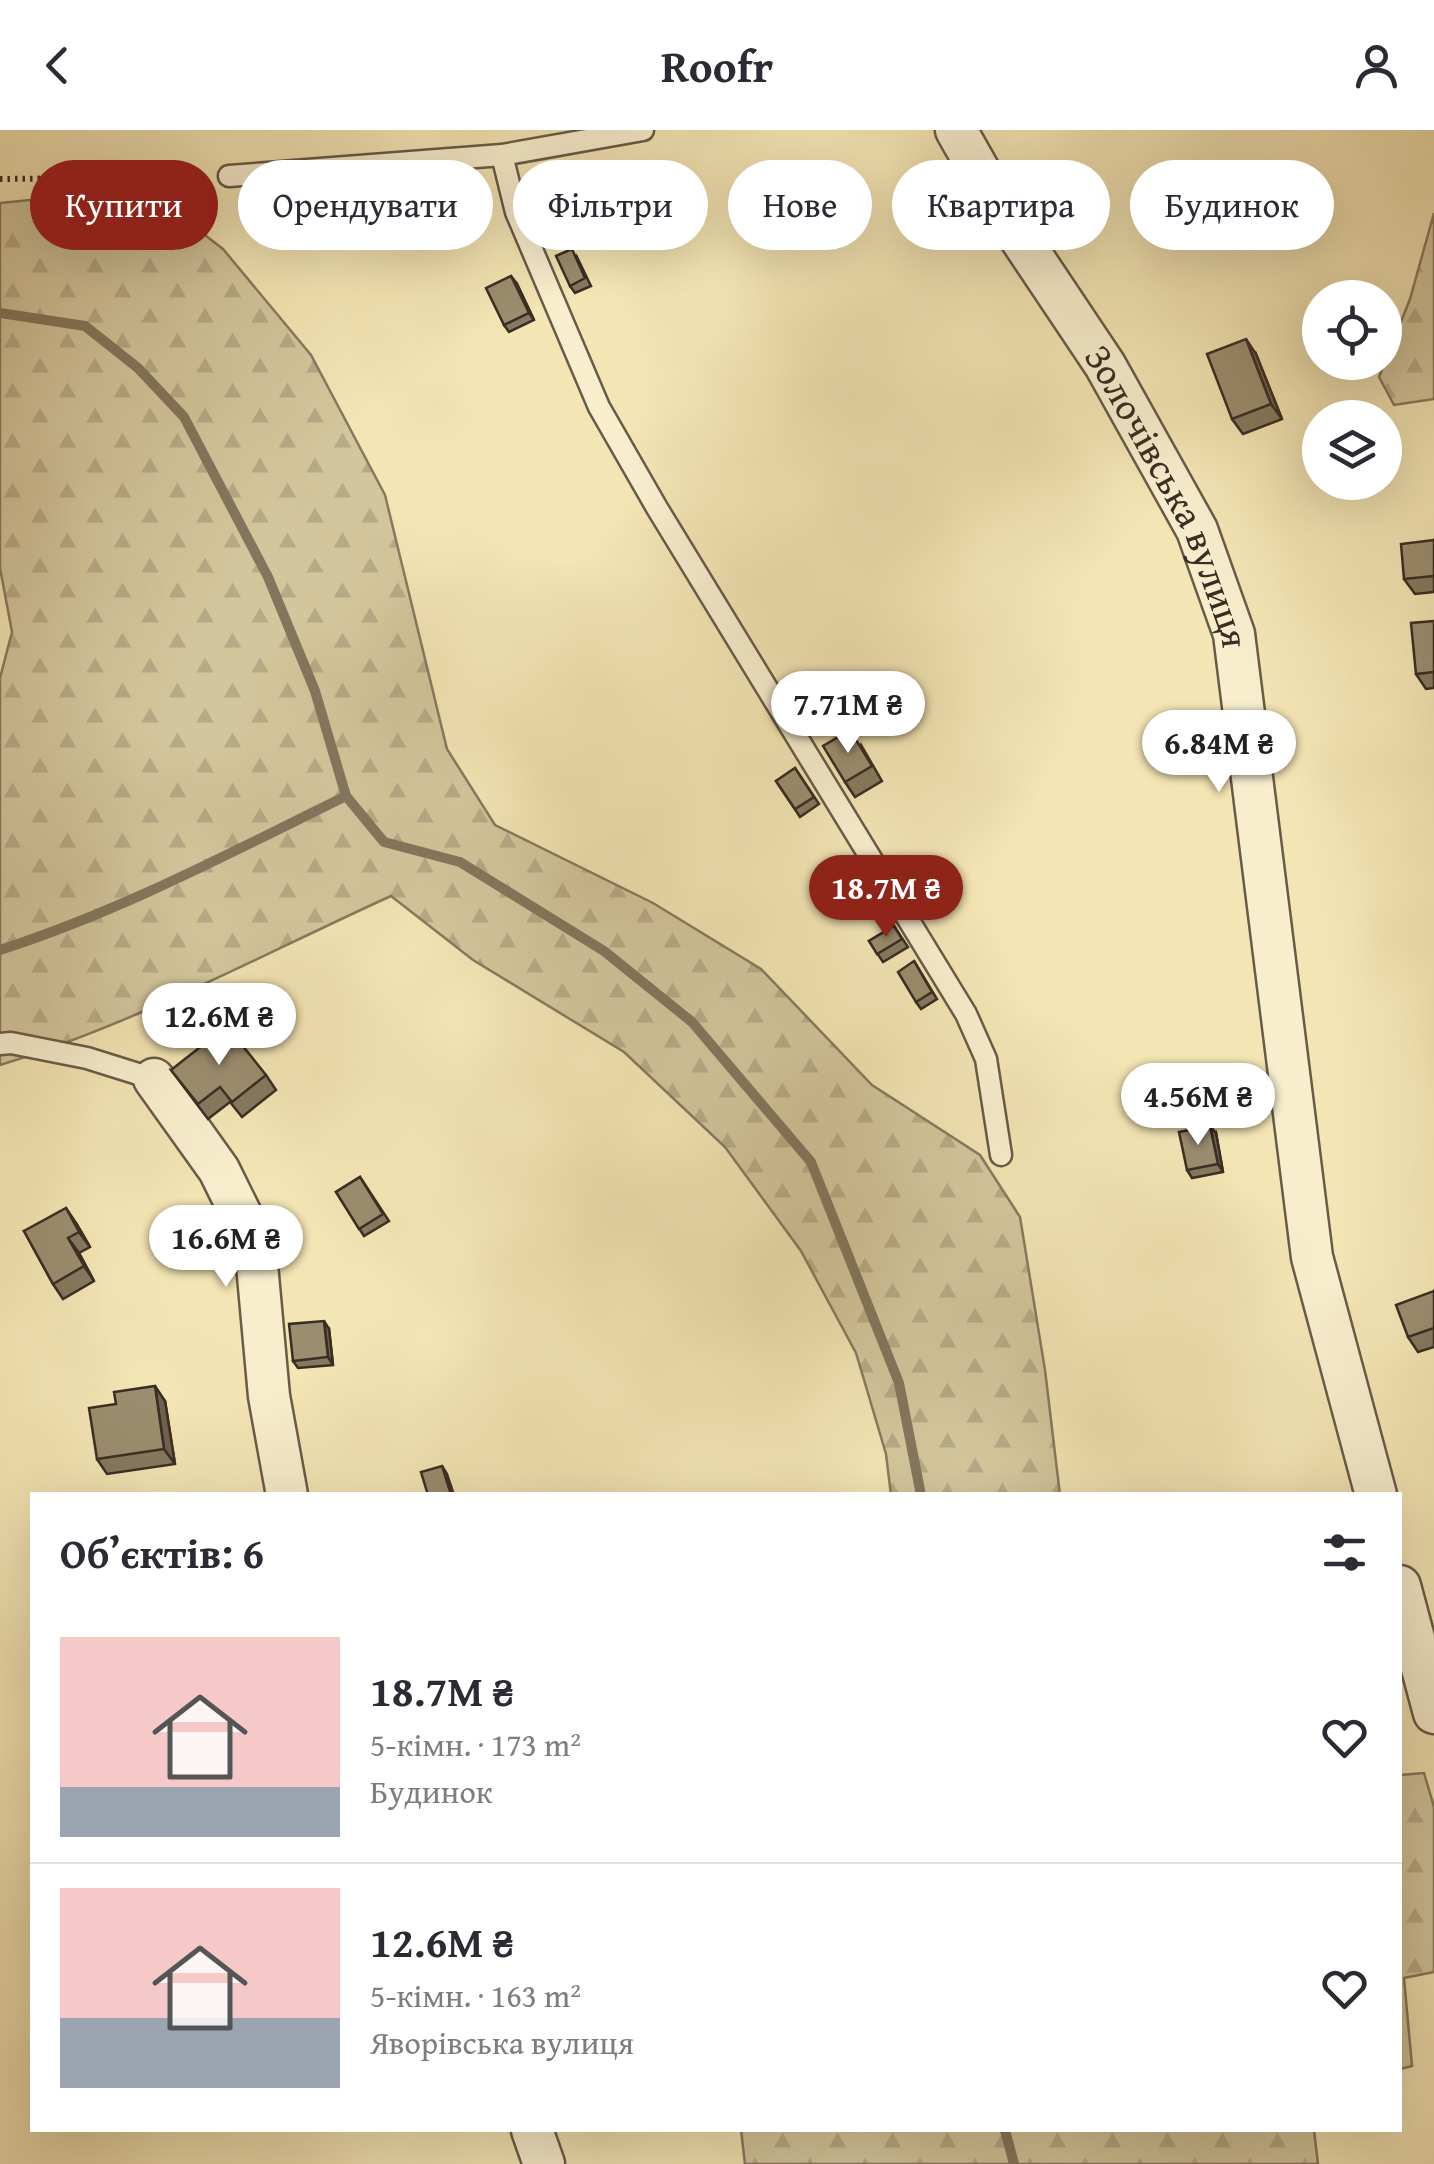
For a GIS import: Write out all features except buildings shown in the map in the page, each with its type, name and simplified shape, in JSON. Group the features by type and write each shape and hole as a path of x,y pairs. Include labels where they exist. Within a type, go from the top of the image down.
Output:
{"street":[{"name":"Золочівська вулиця","path":"956,130 1002,210 1104,365 1188,513 1234,634 1312,1257 1375,1492"},
{"path":"154,1078 219,1170 255,1243 269,1396 286,1492"},
{"path":"1402,1593 1434,1713"},
{"path":"533,2132 544,2164"}],"lane":[{"path":"229,176 502,155 643,130"},
{"path":"502,155 516,212 599,408 966,1014 986,1058 1001,1155"},
{"path":"0,1044 87,1058 154,1078"}],"path":[{"path":"0,179 229,176"}],"green space":[{"path":"30,200 30,250 218,250 218,245 311,355 385,495 447,749 495,825 653,903 761,969 872,1085 980,1155 1020,1217 1060,1492 891,1492 886,1454 856,1353 801,1251 725,1147 624,1052 473,960 391,896 150,1009 0,1065 0,678 12,632 0,568 0,203"},
{"path":"1434,213 1434,399 1402,404 1402,400 1391,400 1381,380 1402,380 1402,319"},
{"path":"1424,1773 1434,1807 1434,1972 1404,1978 1412,2066 1402,2068 1402,1775"},
{"path":"741,2132 1314,2132 1318,2164 745,2164"}],"waterway":[{"path":"0,313 85,326 138,368 184,417 268,577 315,691 346,796 384,842 460,862 604,951 692,1022 811,1162 899,1383 920,1492"},
{"path":"0,950 133,899 346,796"},
{"path":"1006,2132 1014,2164"}]}
